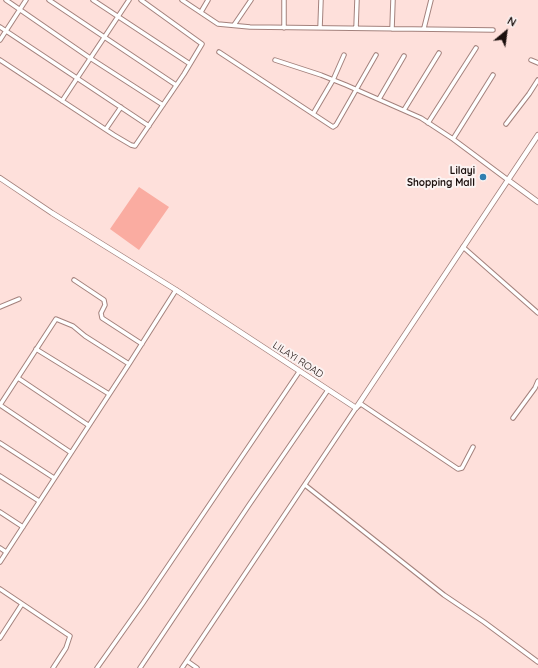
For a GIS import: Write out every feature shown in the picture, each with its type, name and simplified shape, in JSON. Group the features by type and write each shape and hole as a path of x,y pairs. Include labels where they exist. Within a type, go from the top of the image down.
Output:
{"street":[{"path":"6,0 90,58 163,105"},
{"path":"0,40 26,0"},
{"path":"49,0 176,85"},
{"path":"93,0 190,64"},
{"path":"62,101 129,0"},
{"path":"0,60 131,145 135,146 202,45 201,42 141,0"},
{"path":"182,0 218,24 284,28 424,28 493,30"},
{"path":"201,12 208,0"},
{"path":"234,25 251,0"},
{"path":"284,0 284,28"},
{"path":"320,28 321,0"},
{"path":"356,28 357,0"},
{"path":"392,29 393,0"},
{"path":"424,28 431,0"},
{"path":"0,27 149,126"},
{"path":"428,123 476,48"},
{"path":"219,52 312,114 335,126 376,55"},
{"path":"404,110 439,53"},
{"path":"312,114 333,80 344,55"},
{"path":"379,99 404,56"},
{"path":"275,60 333,80 404,110 453,139 538,202"},
{"path":"531,60 538,63"},
{"path":"453,139 493,76"},
{"path":"506,124 538,80"},
{"path":"106,129 121,107"},
{"path":"182,668 538,136"},
{"name":"LILAYI ROAD","path":"0,178 52,213 176,290 356,408"},
{"path":"463,247 538,313"},
{"path":"74,280 104,300 101,313 102,318 142,344"},
{"path":"0,562 176,290"},
{"path":"0,307 20,299"},
{"path":"70,452 0,405 55,319 73,326 85,336 129,364"},
{"path":"36,349 108,394"},
{"path":"97,668 143,603 299,372"},
{"path":"18,378 88,425"},
{"path":"513,418 535,388 538,381"},
{"path":"140,668 244,512 328,390"},
{"path":"356,408 361,404 458,469 462,468 473,447"},
{"path":"0,443 54,478"},
{"path":"0,476 39,501"},
{"path":"305,485 444,595 484,622 538,662"},
{"path":"0,512 22,527"},
{"path":"0,548 6,552"},
{"path":"0,588 70,636 66,648 53,668"},
{"path":"0,638 22,604"},
{"path":"187,660 197,668"}],"shaded area":[{"path":"139,187 169,207 139,250 110,229"}],"place":[{"name":"Lilayi Shopping Mall","path":"483,177"}]}
